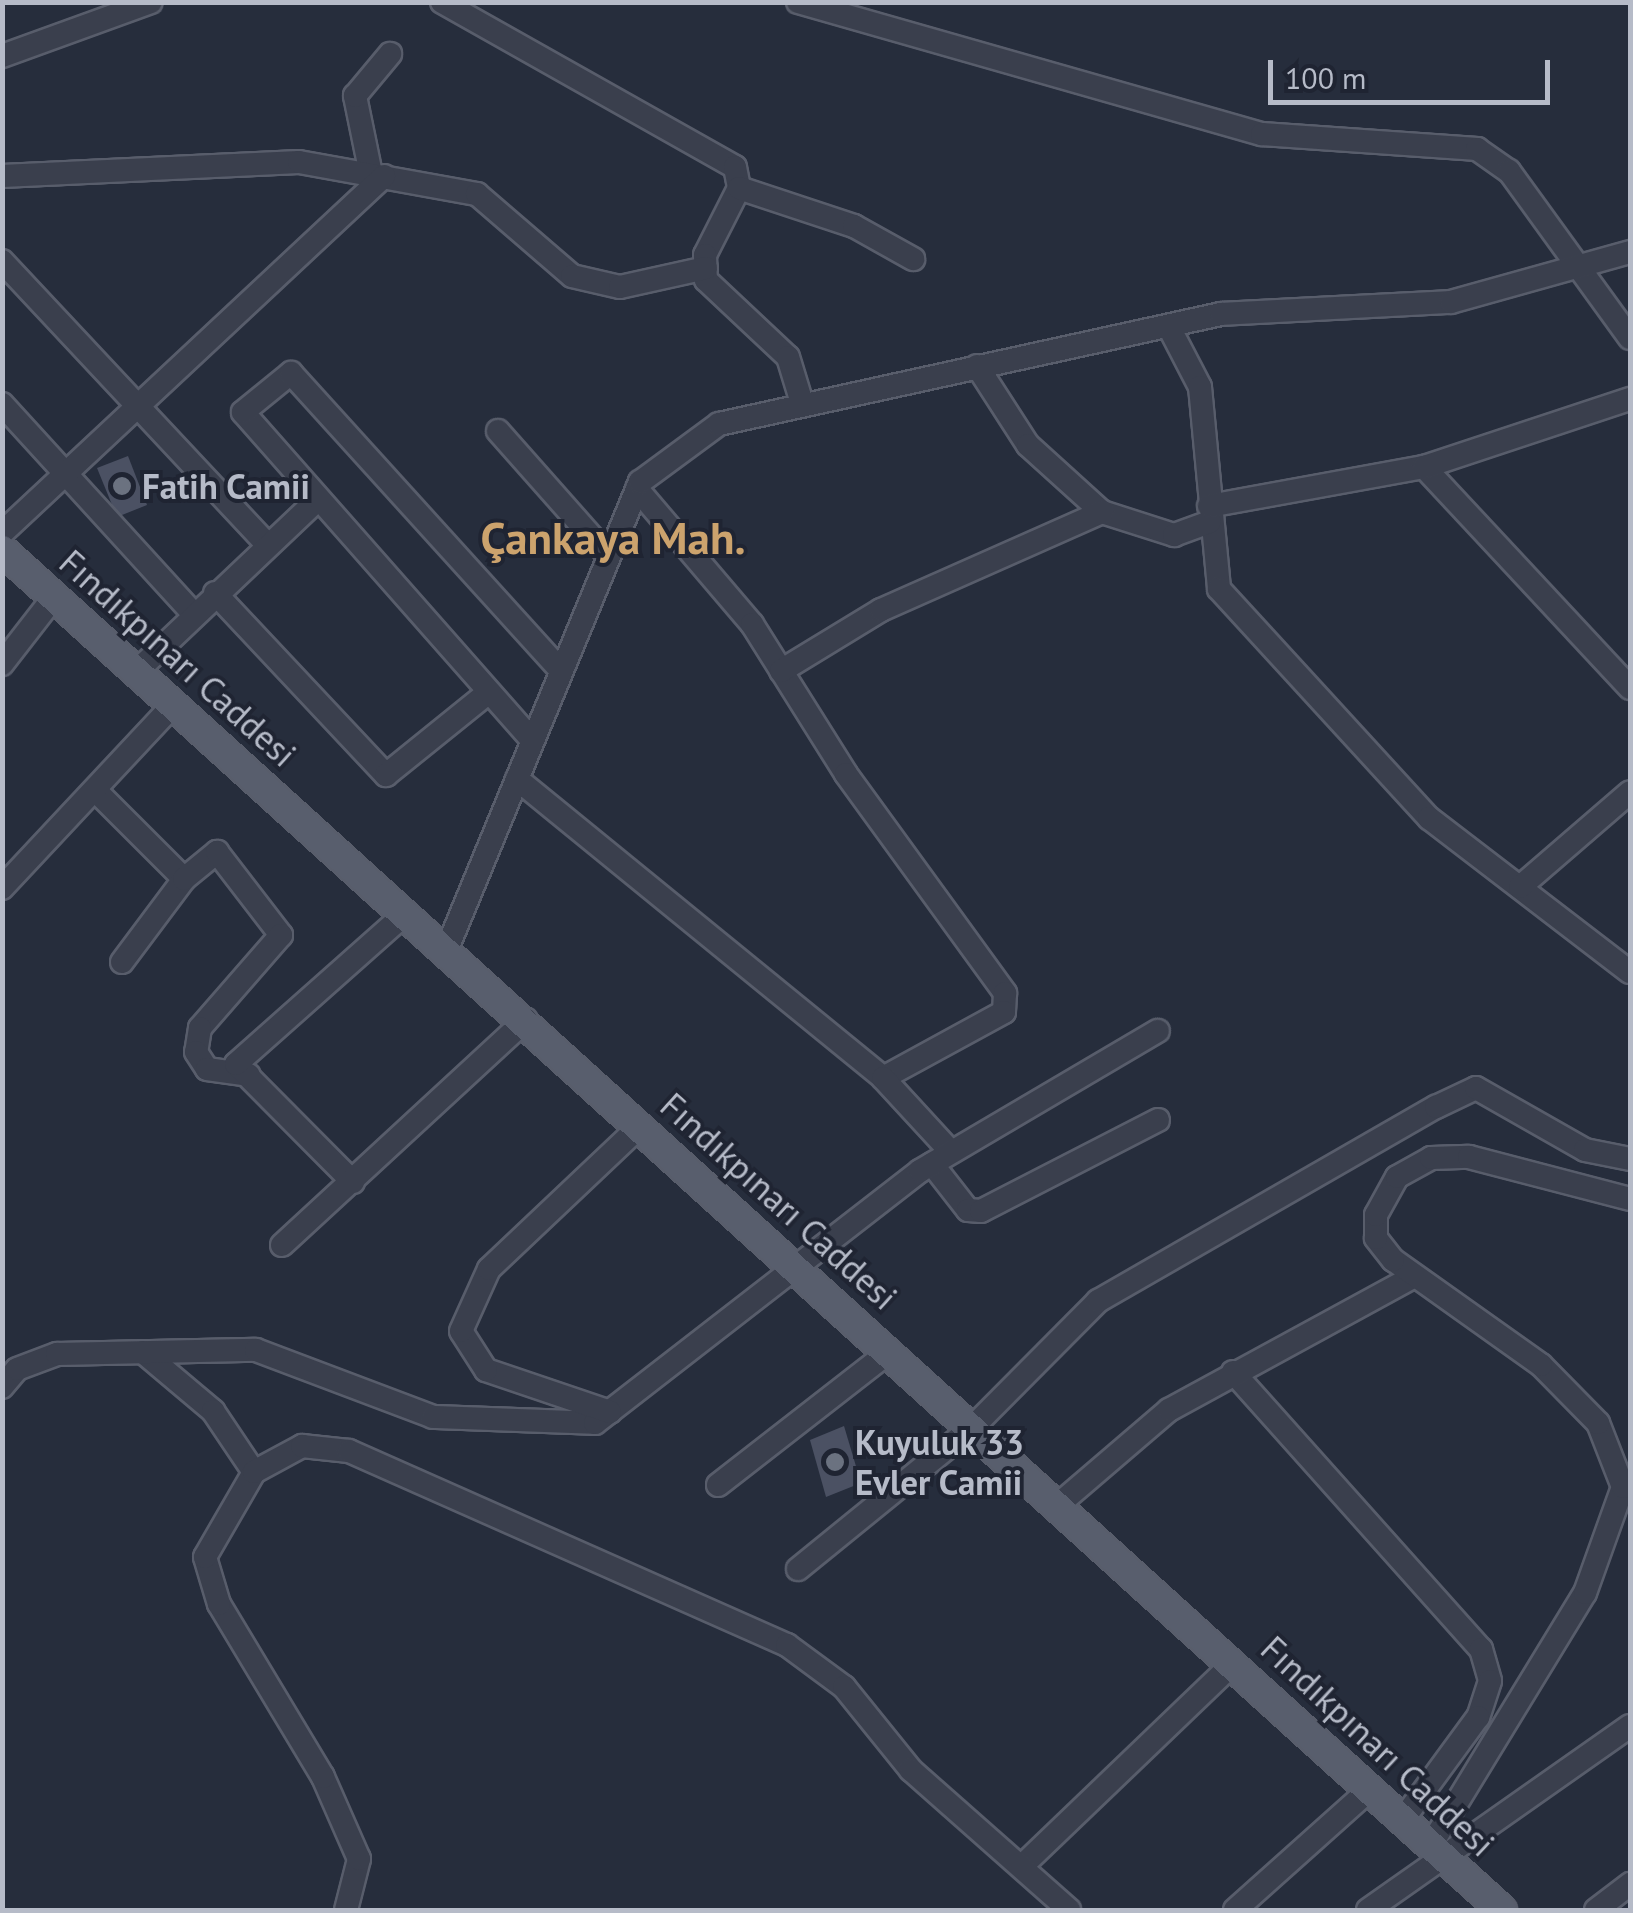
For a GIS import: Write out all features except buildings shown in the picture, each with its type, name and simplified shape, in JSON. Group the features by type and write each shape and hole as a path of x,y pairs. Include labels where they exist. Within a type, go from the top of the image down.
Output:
{"main road":[{"name":"Fındıkpınarı Caddesi","path":"2,550 974,1425 1502,1910"}],"street":[{"path":"2,56 151,2"},
{"path":"442,2 736,167 740,188 706,268"},
{"path":"798,2 1262,134 1477,149 1509,171 1630,338"},
{"path":"377,175 355,96 390,54"},
{"path":"2,176 299,162 477,194 572,276 620,287 706,268"},
{"path":"2,533 377,175"},
{"path":"740,188 854,226 913,260"},
{"path":"446,951 606,553 637,488 719,424 977,366 1170,331 1221,314 1451,302 1630,252"},
{"path":"2,261 139,402 265,542"},
{"path":"706,268 731,309 788,358 802,404"},
{"path":"1170,331 1200,387 1212,564 1235,609 1430,818 1630,972"},
{"path":"977,366 1028,445 1102,512 1174,535 1210,514 1424,467 1630,399"},
{"path":"532,740 317,500 244,412 291,373 560,670"},
{"path":"2,404 194,614"},
{"path":"498,431 606,553"},
{"path":"1424,467 1630,688"},
{"path":"637,488 781,671 1008,1004 883,1078"},
{"path":"137,670 265,542 317,500"},
{"path":"781,671 881,610 1102,512"},
{"path":"215,593 386,774 489,692"},
{"path":"2,664 54,597"},
{"path":"2,888 174,704"},
{"path":"517,779 883,1078 941,1158 968,1210 981,1211 1158,1120"},
{"path":"95,790 184,879"},
{"path":"1520,887 1630,792"},
{"path":"122,962 184,879 218,852 281,935 200,1028 196,1052 206,1069 249,1076"},
{"path":"353,1182 236,1064 405,914"},
{"path":"282,1244 526,1020"},
{"path":"2,1388 17,1370 57,1354 256,1350 432,1417 546,1426 594,1423 802,1272 941,1158 1158,1031"},
{"path":"798,1569 974,1425 1098,1300 1476,1088 1585,1150 1630,1160"},
{"path":"610,1412 486,1370 461,1330 489,1269 640,1126"},
{"path":"1437,1851 1586,1593 1624,1487 1598,1423 1541,1365 1413,1278 1376,1238 1376,1216 1397,1178 1431,1158 1469,1157 1630,1199"},
{"path":"1058,1505 1169,1410 1413,1278"},
{"path":"143,1352 213,1411 254,1472"},
{"path":"718,1485 889,1352"},
{"path":"1234,1372 1481,1649 1490,1681 1478,1717 1404,1818"},
{"path":"346,1910 359,1859 323,1777 219,1604 205,1557 254,1472 302,1446 350,1452 787,1645 844,1687 911,1770 1070,1910"},
{"path":"1022,1866 1233,1664"},
{"path":"1368,1910 1437,1851 1630,1726"},
{"path":"1234,1910 1369,1790"},
{"path":"1596,1910 1630,1884"}],"place":[{"name":"Fatih Camii","path":"122,486"},
{"name":"Kuyuluk 33 Evler Camii","path":"835,1462"}],"district":[{"name":"Çankaya Mah.","path":"613,538"}]}
